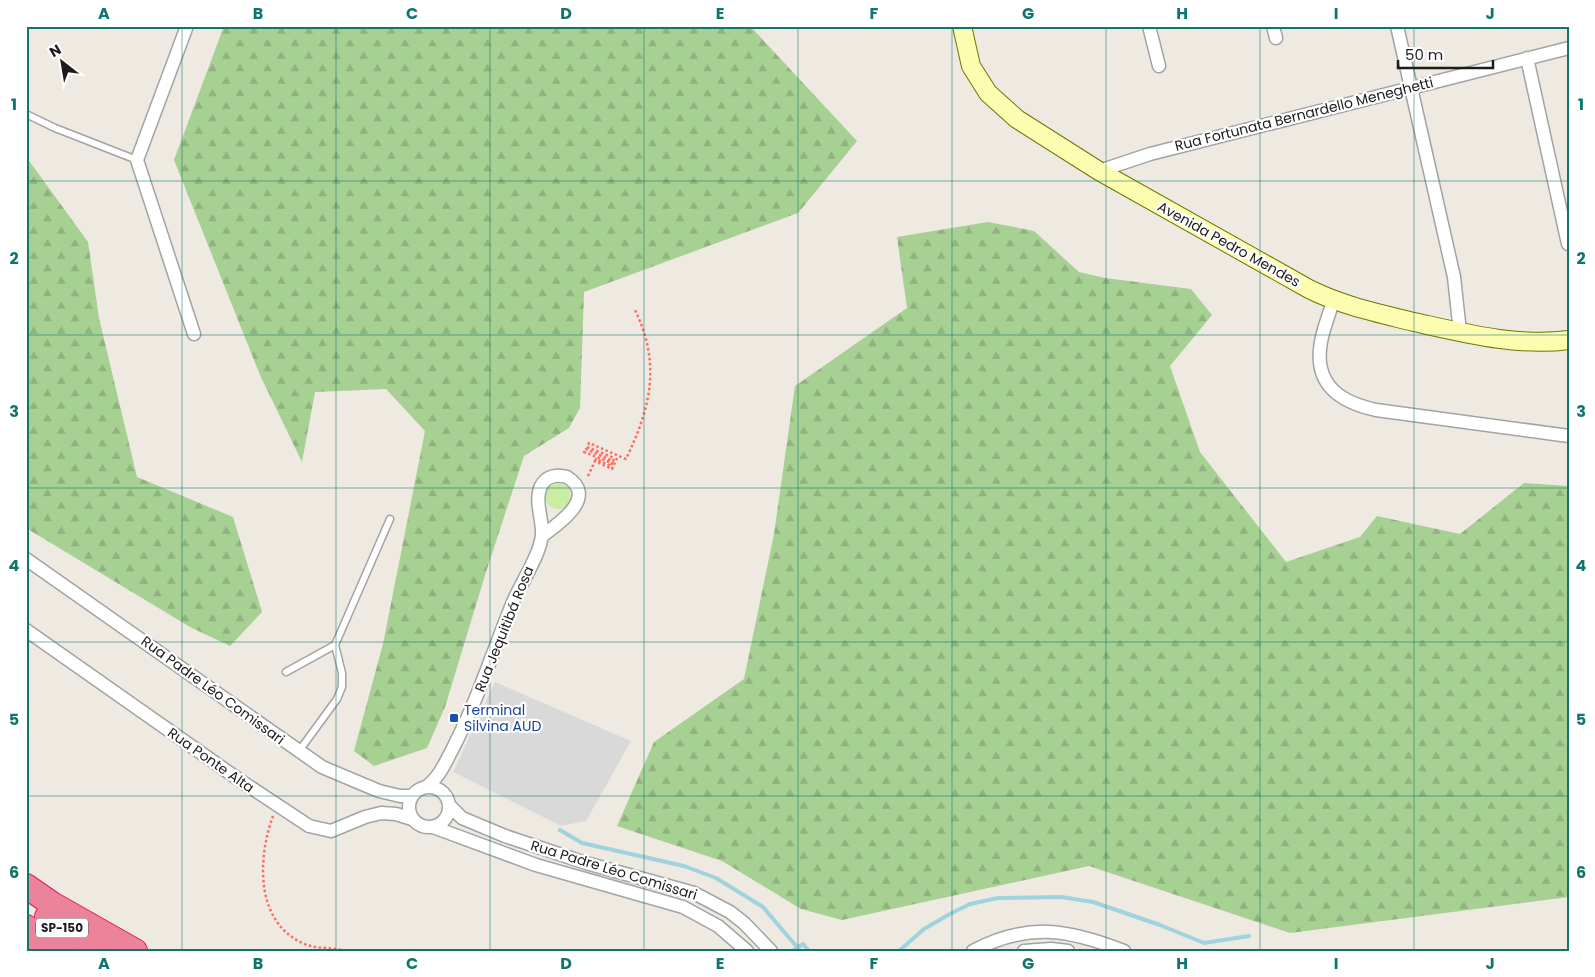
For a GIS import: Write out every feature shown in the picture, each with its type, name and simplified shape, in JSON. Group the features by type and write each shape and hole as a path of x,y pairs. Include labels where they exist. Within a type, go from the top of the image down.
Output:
{"highway":[{"path":"26,886 52,904 135,951"},
{"name":"SP-150","path":"26,903 98,951"},
{"name":"SP-150","path":"26,926 61,951"}],"street":[{"path":"187,26 137,160 194,334"},
{"name":"Avenida Pedro Mendes","path":"962,26 971,66 988,93 1017,119 1099,172 1333,301 1460,332 1552,343 1569,340"},
{"path":"1149,26 1159,66"},
{"path":"1397,26 1454,277 1460,332"},
{"name":"Rua Fortunata Bernardello Meneghetti","path":"1099,172 1150,154 1569,48"},
{"path":"1527,58 1568,244"},
{"path":"1333,301 1320,349 1320,366 1327,382 1336,394 1345,401 1376,410 1569,436"},
{"name":"Rua Jequitibá Rosa","path":"426,787 438,775 466,722 514,599 542,536 572,512 576,506 578,491 567,477 552,476 540,488 538,498 542,536"},
{"name":"Rua Padre Léo Comissari","path":"26,559 322,767 349,780 391,794 412,796"},
{"name":"Rua Ponte Alta","path":"26,630 277,806 309,826 323,831 337,830 366,817 382,814 396,814 412,819"},
{"path":"438,775 440,790 447,798 448,805 445,819 433,827 419,825 412,819 408,807 412,796 426,787 440,790"},
{"name":"Rua Padre Léo Comissari","path":"448,805 462,818 505,836 586,863 694,893 730,912 771,951"},
{"name":"Rua Padre Léo Comissari","path":"433,827 536,865 682,907 718,926 747,951"},
{"path":"973,951 993,940 1012,934 1048,930 1085,937 1124,951"},
{"path":"1024,951 1051,949 1068,951"}],"lane":[{"path":"26,114 55,128 137,160"},
{"path":"286,672 335,645 390,519"},
{"path":"299,751 337,699 342,687 342,673 335,645"}],"path":[{"path":"595,461 596,459 611,466 612,464 584,452 586,449 613,461 614,458 587,446 588,443 626,459 644,419 650,393 650,367 646,336 635,310"},
{"path":"595,461 612,469 618,456"},
{"path":"588,476 595,461"},
{"path":"277,806 270,826 264,860 265,896 269,908 280,927 298,940 315,947 345,951"}],"shaded area":[{"path":"495,682 631,741 586,821 561,826 453,772"}],"green space":[{"path":"224,26 750,26 857,141 798,213 584,292 580,408 569,428 524,456 445,707 427,748 374,766 354,751 383,644 425,431 386,389 315,392 302,462 260,375 174,160"},
{"path":"26,159 88,242 99,318 137,477 233,517 262,612 230,646 190,627 26,528"},
{"path":"988,222 1034,231 1079,272 1105,278 1191,289 1212,315 1170,366 1200,452 1286,562 1360,537 1377,516 1460,534 1524,483 1569,486 1569,897 1290,933 1089,866 842,920 801,909 722,861 617,826 654,742 744,679 774,534 795,386 907,308 897,237"},
{"path":"558,483 567,487 571,496 567,505 558,509 549,505 545,496 549,487"}],"waterway":[{"path":"560,830 582,843 684,866 716,878 763,907 797,947"},
{"path":"899,951 924,929 948,915 970,904 998,898 1061,897 1093,902 1160,925 1204,943 1249,936"},
{"path":"793,951 803,944 809,951"}],"place":[{"name":"Terminal Silvina AUD","path":"454,718"}]}
